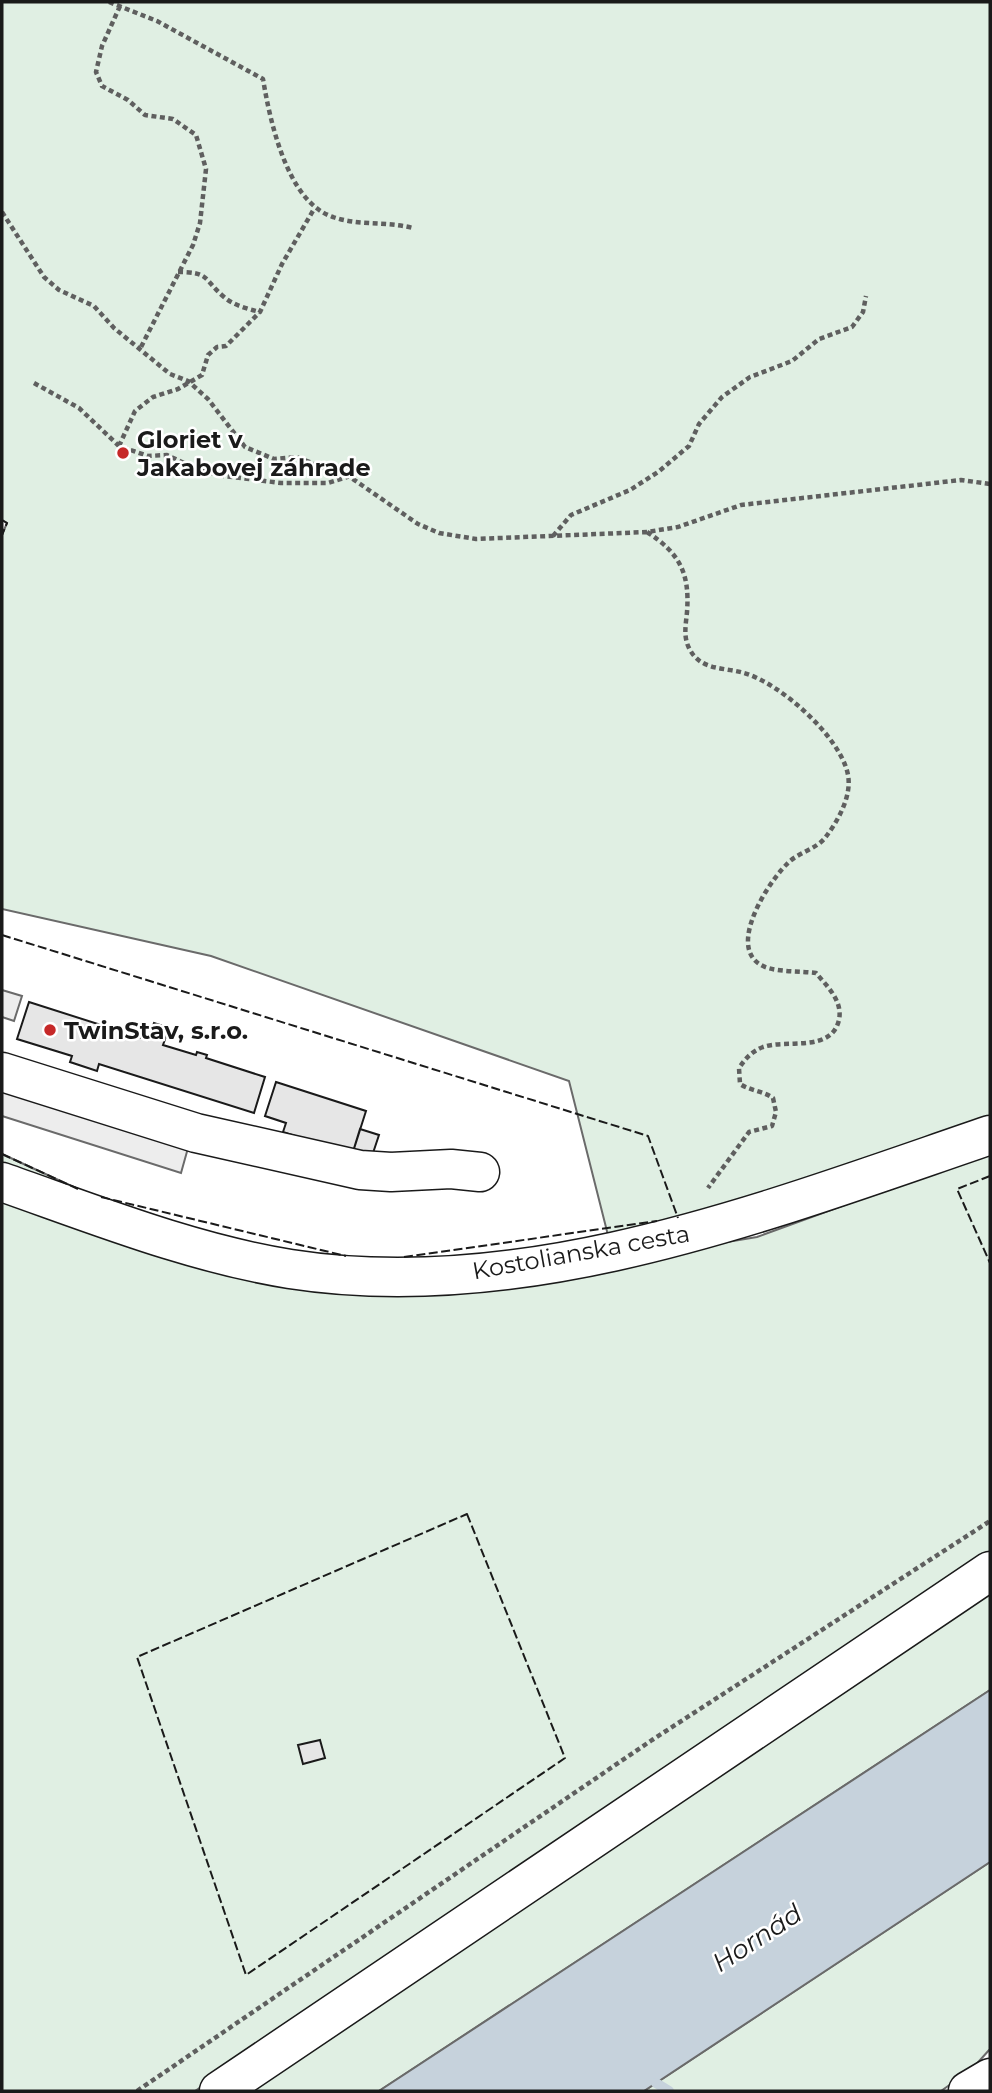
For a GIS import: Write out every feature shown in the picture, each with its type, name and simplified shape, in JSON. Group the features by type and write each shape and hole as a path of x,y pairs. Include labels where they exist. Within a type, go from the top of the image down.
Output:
{"street":[{"path":"2,1072 197,1133 360,1170 391,1172 451,1169 480,1172"},
{"name":"Kostolianska cesta","path":"2,1182 140,1232 290,1269 372,1276 448,1275 517,1268 612,1251 708,1228 776,1208 990,1135"},
{"path":"219,2091 990,1571"},
{"path":"968,2091 990,2078"}],"path":[{"path":"109,2 157,21 263,79 269,115 282,154 314,209 334,218 391,222 413,228"},
{"path":"120,6 102,46 96,72 102,86 145,115 173,119 196,135 206,169 200,223 166,303 140,349"},
{"path":"120,446 135,411 153,397 178,389 202,375 208,355 217,347 226,346 260,312 282,264 314,209"},
{"path":"2,212 44,277 59,290 94,306 114,328 170,374 188,381 208,399 245,447 274,459 296,457 349,477 418,524 439,533 476,539 647,532 678,527 741,505 961,480 990,484"},
{"path":"178,272 197,272 212,282 224,298 260,312"},
{"path":"553,536 571,515 629,490 658,472 689,446 699,424 722,397 750,377 792,362 819,339 852,327 863,312 866,296"},
{"path":"34,383 79,408 120,446 148,456 167,455 199,470 224,477 316,483 349,477"},
{"path":"647,532 671,548 683,567 687,607 685,637 696,660 713,668 746,673 803,709 832,743 848,773 848,796 824,840 787,862 767,888 751,920 748,944 754,957 768,968 816,973 833,994 841,1012 837,1028 825,1039 766,1046 750,1053 739,1068 740,1084 754,1093 765,1093 773,1098 776,1112 772,1126 749,1132 701,1198 708,1228"},
{"path":"137,2091 641,1748 990,1521"}],"green space":[{"path":"2,2 990,2 990,1135 612,1251 569,1081 211,956 2,909 2,535 7,523 2,520"},
{"path":"990,1152 990,1556 195,2091 2,2091 2,1199 234,1274 679,1250 757,1237"},
{"path":"2,1154 91,1195 2,1165"},
{"path":"990,1585 990,1690 379,2091 242,2091"},
{"path":"990,1862 990,2049 972,2069 941,2091 644,2091"}],"shaded area":[{"path":"2,990 22,996 14,1021 2,1017"},
{"path":"2,1089 188,1148 181,1173 2,1116"}],"water":[{"name":"Hornád","path":"990,1690 990,1862 644,2091 379,2091"}],"building":[{"path":"29,1002 148,1040 154,1023 169,1028 163,1045 196,1055 197,1052 207,1055 206,1058 265,1077 254,1113 99,1064 97,1071 70,1062 72,1056 17,1039"},
{"path":"276,1082 366,1111 352,1155 283,1132 286,1123 265,1116"},
{"path":"360,1129 379,1135 370,1162 352,1155"},
{"path":"320,1740 325,1758 303,1764 298,1745"}],"waterway":[{"path":"656,2083 669,2091"}],"fence":[{"path":"2,520 7,523 2,535"},
{"path":"2,935 648,1136 678,1218"},
{"path":"2,1154 78,1189"},
{"path":"990,1176 957,1189 990,1263"},
{"path":"101,1197 346,1256"},
{"path":"404,1257 657,1221"},
{"path":"467,1514 565,1758 246,1975 137,1657 467,1514"}],"place":[{"name":"Gloriet v Jakabovej záhrade","path":"123,453"},
{"name":"TwinStav, s.r.o.","path":"50,1030"}]}
